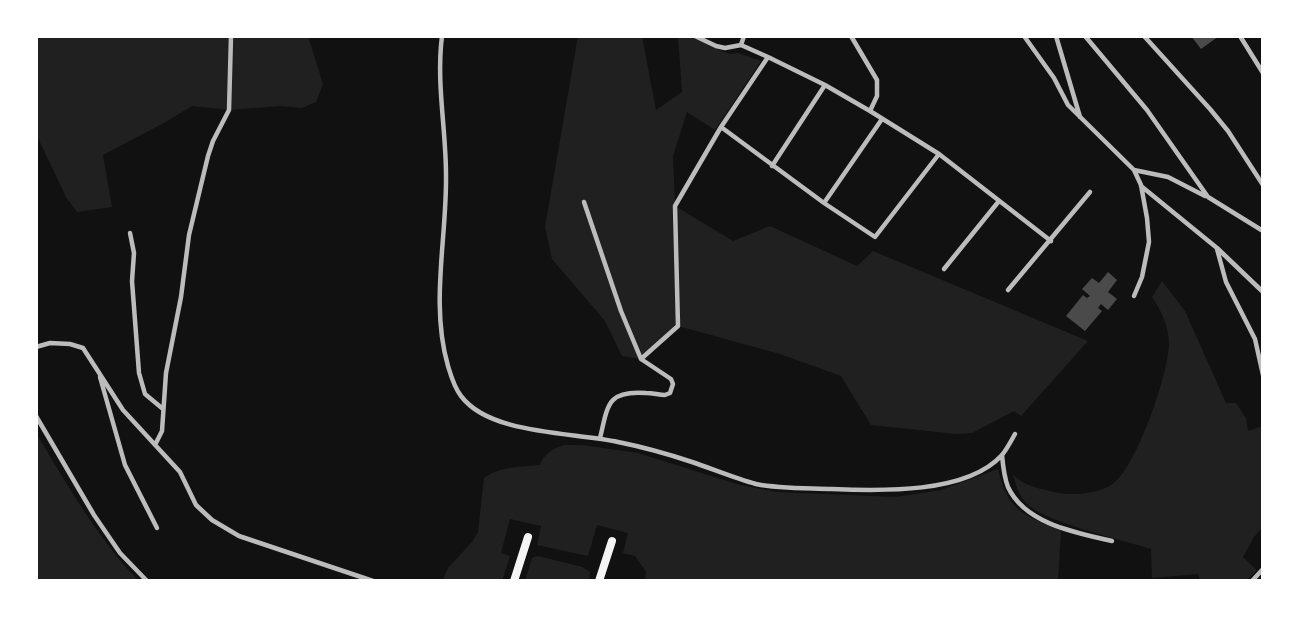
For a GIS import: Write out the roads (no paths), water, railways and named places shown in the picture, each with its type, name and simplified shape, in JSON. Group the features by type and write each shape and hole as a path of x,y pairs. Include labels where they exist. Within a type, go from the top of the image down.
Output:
{"highway":[{"path":"514,581 528,537"},
{"path":"599,581 612,541"}],"street":[{"path":"155,445 162,431 166,373 181,297 189,235 211,149 229,110 231,36"},
{"path":"442,36 440,78 447,172 439,310 442,342 453,383 469,406 480,414 495,421 532,429 600,438 655,450 757,484 883,491 924,487 962,479 1002,455 1015,434"},
{"path":"695,36 725,48 741,45 825,85 939,154 1051,241"},
{"path":"741,45 744,36"},
{"path":"851,36 877,80 877,96 870,111"},
{"path":"1023,36 1054,78 1068,105 1134,170 1141,185 1148,218 1149,242 1142,276 1134,296"},
{"path":"1056,36 1080,118"},
{"path":"1085,36 1147,110 1208,197"},
{"path":"1144,36 1228,131 1263,185"},
{"path":"1240,36 1263,73"},
{"path":"641,359 678,326 675,206 721,128 768,57"},
{"path":"772,166 825,85"},
{"path":"824,203 882,119"},
{"path":"721,128 875,237 939,154"},
{"path":"1134,170 1167,177 1208,197 1263,231"},
{"path":"1141,185 1217,248 1263,292"},
{"path":"1008,290 1090,192"},
{"path":"944,269 999,201"},
{"path":"584,202 621,311 641,359 671,379 674,384 665,395 630,392 621,393 615,397 607,411 600,438"},
{"path":"130,233 134,253 132,281 139,373 146,394 163,409"},
{"path":"1217,248 1226,282 1255,339 1263,375"},
{"path":"36,347 50,343 77,346 86,351 123,410 180,472 196,505 224,529 258,543 373,581"},
{"path":"100,373 109,413 125,465 157,528"},
{"path":"36,416 94,515 130,565 147,581"},
{"path":"1002,455 1003,469 1009,489 1026,509 1055,525 1112,541"},
{"path":"1252,581 1263,569"}]}
